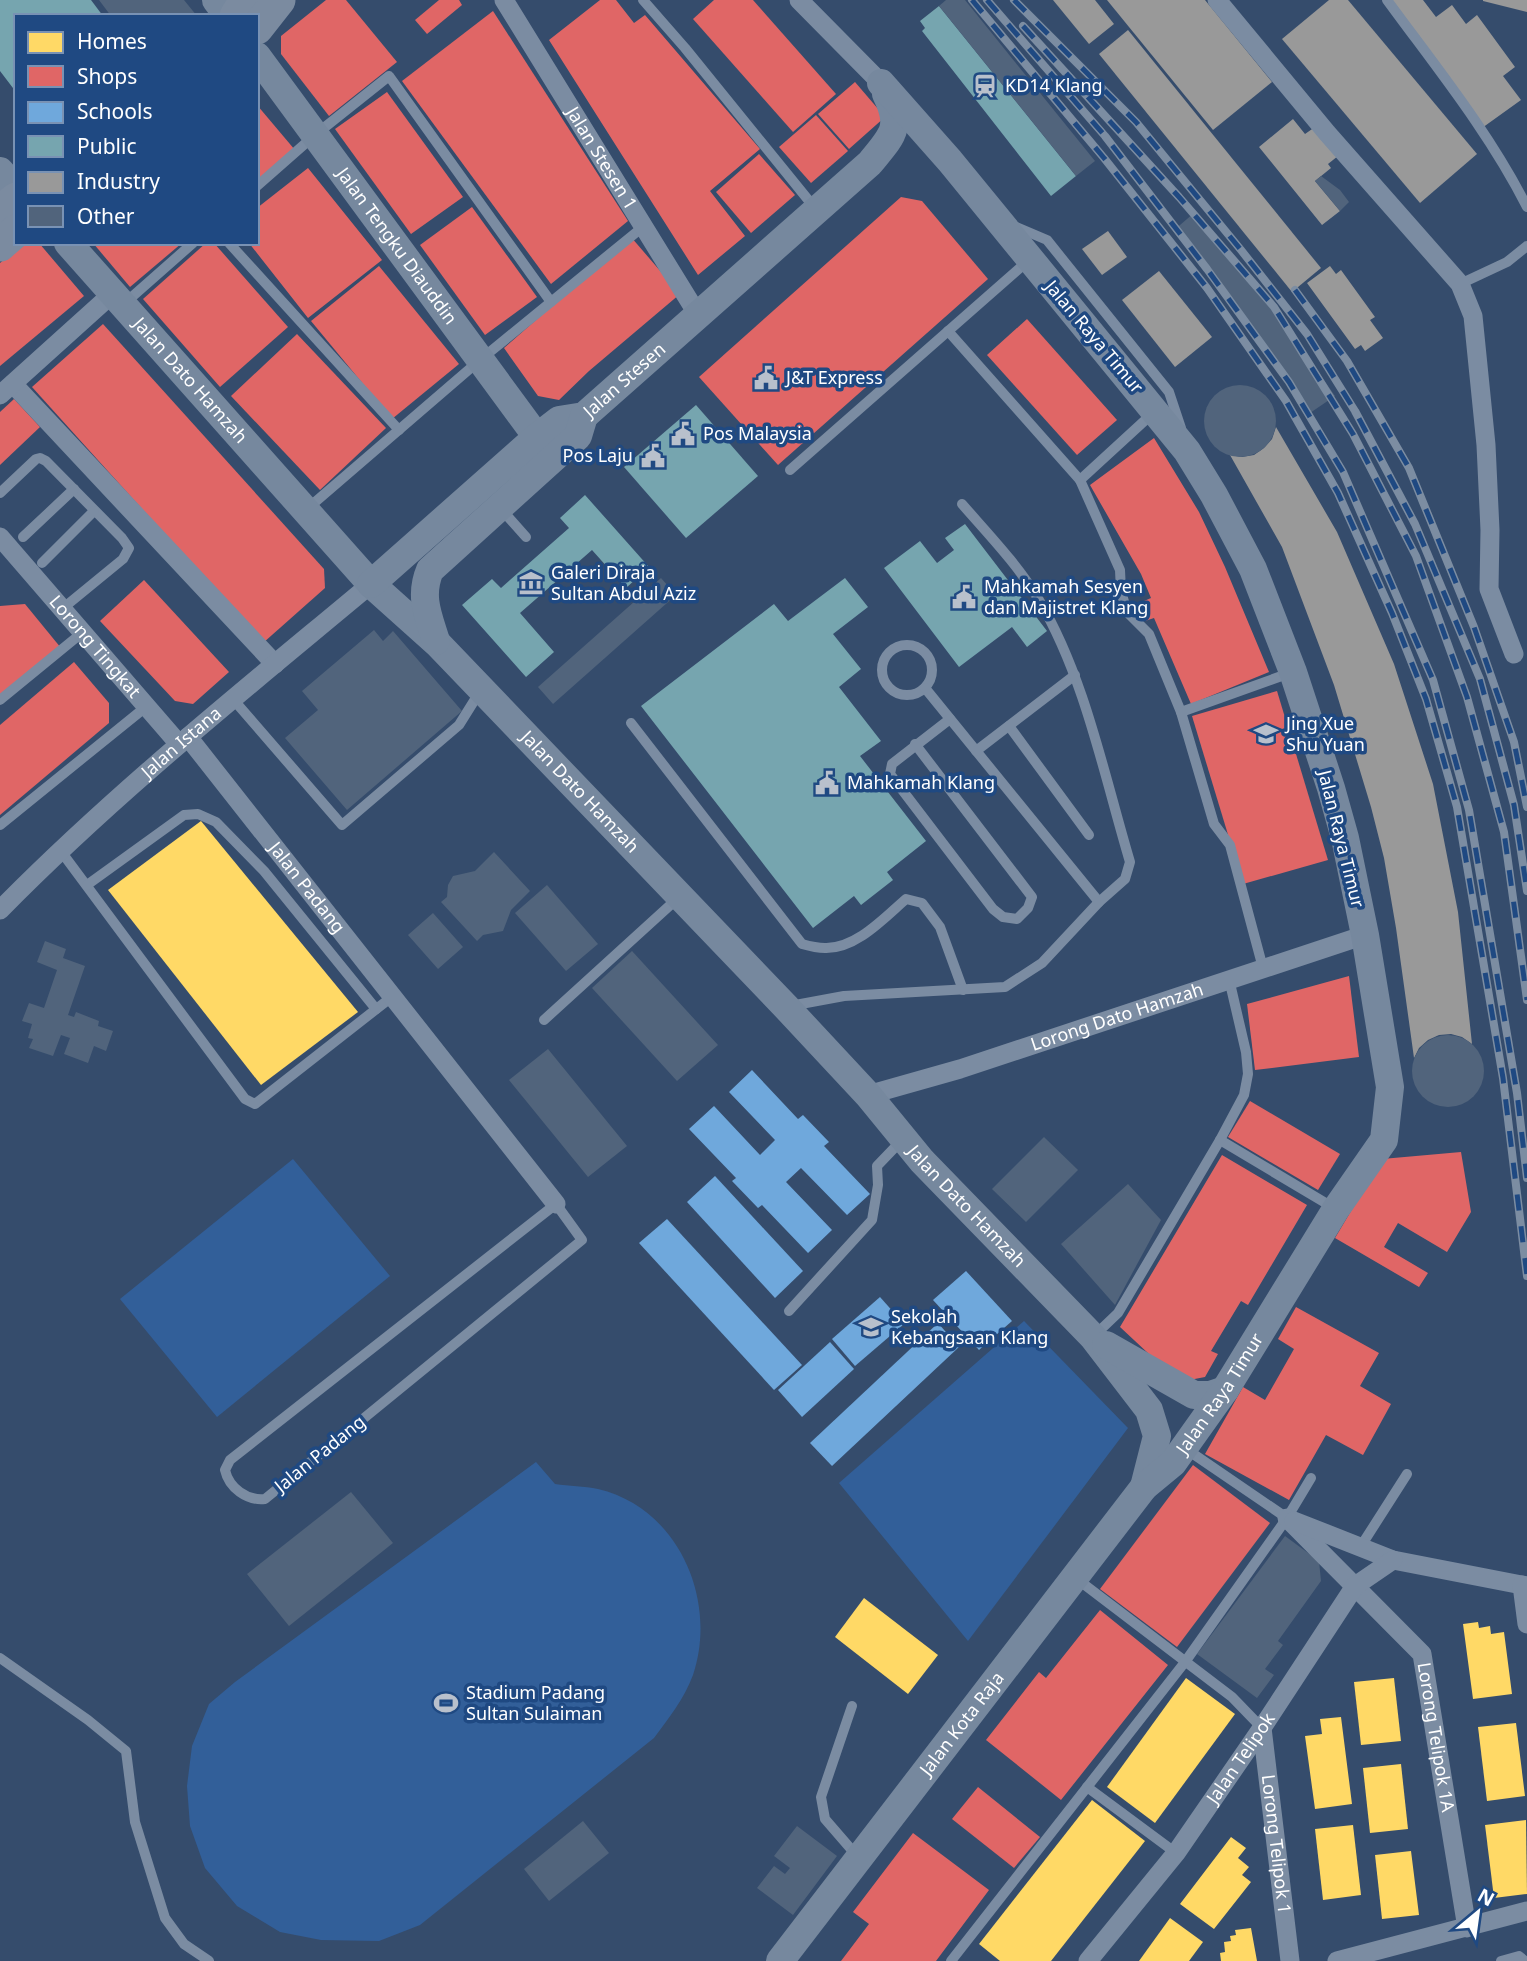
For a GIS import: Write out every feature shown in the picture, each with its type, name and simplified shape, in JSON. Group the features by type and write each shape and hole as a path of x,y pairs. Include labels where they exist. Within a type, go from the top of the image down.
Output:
{"highway":[{"path":"259,25 279,0"},
{"path":"0,212 14,201"},
{"path":"0,245 14,233"}],"main road":[{"name":"Jalan Tengku Diauddin","path":"259,59 537,437"},
{"name":"Jalan Stesen","path":"371,584 537,437 559,420 584,416 870,163 894,135 896,120 893,108 881,83"},
{"name":"Jalan Raya Timur","path":"881,83 950,161 1155,411 1187,451 1214,495 1253,569 1293,672 1345,838 1365,935 1390,1087 1384,1140 1336,1209 1225,1390 1173,1463 1144,1487"},
{"name":"Jalan Stesen","path":"870,163 916,144 950,161"},
{"path":"0,171 14,187"},
{"name":"Jalan Dato Hamzah","path":"70,245 371,584 438,644 680,896 868,1095 903,1139 1093,1337"},
{"path":"438,644 424,604 424,584 430,570 578,436 584,416"},
{"path":"1093,1337 1194,1395 1210,1395 1225,1390"},
{"path":"1093,1337 1149,1410 1157,1436 1144,1487"},
{"name":"Jalan Kota Raja","path":"779,1961 1144,1487"}],"street":[{"name":"Jalan Stesen 1","path":"504,0 698,316"},
{"path":"799,0 881,83"},
{"path":"1217,0 1327,133 1460,284 1473,316 1485,433 1490,530 1489,589 1514,654"},
{"path":"117,300 6,389 275,664"},
{"name":"Lorong Tingkat","path":"9,546 147,706 184,740"},
{"name":"Jalan Istana","path":"0,910 60,849 232,697 371,584"},
{"name":"Jalan Padang","path":"184,740 393,996 556,1204"},
{"name":"Lorong Dato Hamzah","path":"868,1095 960,1069 1365,935"},
{"path":"1287,1518 1393,1560 1525,1586 1527,1624"},
{"name":"Lorong Telipok 1A","path":"1287,1518 1422,1654 1467,1928"},
{"name":"Jalan Telipok","path":"1088,1961 1176,1853 1355,1587 1393,1560"},
{"name":"Lorong Telipok 1","path":"1262,1728 1290,1961"},
{"path":"1337,1961 1527,1911"}],"lane":[{"path":"643,0 817,210"},
{"path":"1387,0 1482,129 1527,207"},
{"path":"259,184 389,76 551,302"},
{"path":"998,220 1047,240 1169,392 1187,451"},
{"path":"306,510 480,360 644,226"},
{"path":"117,300 190,245"},
{"path":"231,245 399,430"},
{"path":"1460,284 1507,262 1527,246"},
{"path":"790,470 1029,260"},
{"path":"948,331 1080,480 1120,570 1121,591 1127,612 1149,634 1181,712 1214,824 1230,845 1263,968"},
{"path":"1080,480 1155,411"},
{"path":"0,493 40,458 74,489 129,548 123,559 62,609"},
{"path":"9,546 74,489"},
{"path":"786,1007 844,996 1005,987 1042,963 1099,902 1125,879 1130,862 1075,675 1039,601 1010,558 962,504"},
{"path":"499,507 526,537"},
{"path":"42,563 94,512"},
{"path":"0,700 83,632"},
{"path":"907,645 923,650 929,656 933,673 925,688 919,693 903,695 888,687 882,672 883,664 892,650 907,645"},
{"path":"1181,712 1293,672"},
{"path":"976,751 1075,675"},
{"path":"925,688 1099,902"},
{"path":"232,697 342,825 458,725 481,690"},
{"path":"0,825 147,706"},
{"path":"915,744 1032,897 1028,908 1017,919 1003,917 993,909 890,774 892,764 915,744 950,719"},
{"path":"631,723 802,944 825,948 844,946 872,929 906,899 922,903 940,927 963,990"},
{"path":"1009,726 1089,835"},
{"path":"87,884 184,815 198,814 211,818 264,871 376,1009"},
{"path":"60,849 245,1099 255,1104 393,996"},
{"path":"544,1020 680,896"},
{"path":"1093,1337 1118,1313 1244,1095 1248,1074 1246,1052 1229,979"},
{"path":"789,1311 872,1220 878,1185 877,1166 903,1139"},
{"path":"1220,1140 1336,1209"},
{"name":"Jalan Padang","path":"556,1204 582,1240 265,1499 252,1498 233,1487 225,1471 230,1460 556,1204"},
{"path":"1184,1447 1287,1518"},
{"path":"1361,1546 1406,1474"},
{"path":"951,1961 1185,1662 1287,1518 1311,1478"},
{"path":"1075,1577 1232,1698 1262,1728"},
{"path":"0,1658 126,1751 135,1822 165,1918 184,1944 209,1961"},
{"path":"852,1706 821,1797 825,1819 859,1858"},
{"path":"1087,1787 1176,1853"},
{"path":"1501,1961 1518,1956 1525,1961"}],"shaded area":[{"path":"293,1159 390,1276 217,1417 120,1299"},
{"path":"1024,1321 1128,1428 968,1641 839,1483"},
{"name":"Stadium Padang Sultan Sulaiman","path":"536,1462 555,1484 598,1489 626,1499 651,1516 670,1537 685,1561 695,1589 700,1617 699,1647 693,1675 676,1708 654,1738 420,1925 379,1941 321,1940 280,1932 237,1906 205,1868 190,1826 187,1786 192,1746 209,1704 235,1682"}],"building: Homes":[{"path":"201,821 358,1012 261,1085 108,890"},
{"path":"864,1598 938,1655 908,1694 835,1637"},
{"path":"1478,1622 1479,1628 1490,1626 1491,1634 1504,1632 1512,1694 1473,1699 1463,1624"},
{"path":"1186,1678 1235,1714 1155,1823 1107,1787"},
{"path":"1394,1678 1401,1741 1361,1745 1354,1682"},
{"path":"1341,1717 1352,1804 1315,1809 1305,1736 1322,1734 1320,1719"},
{"path":"1516,1723 1525,1796 1487,1801 1478,1727"},
{"path":"1401,1764 1408,1829 1370,1833 1363,1768"},
{"path":"1092,1800 1145,1841 1051,1961 1000,1961 979,1944"},
{"path":"1526,1820 1527,1894 1494,1898 1485,1825"},
{"path":"1353,1825 1361,1895 1323,1900 1315,1829"},
{"path":"1231,1837 1246,1848 1238,1858 1249,1867 1242,1875 1251,1882 1214,1929 1180,1904"},
{"path":"1411,1851 1419,1915 1382,1919 1375,1855"},
{"path":"1170,1918 1203,1942 1189,1961 1139,1961"},
{"path":"1251,1928 1257,1961 1221,1961 1220,1953 1225,1952 1224,1942 1231,1941 1230,1936 1236,1935 1235,1930"}],"building: Shops":[{"path":"326,0 346,0 397,62 329,116 281,54 281,36"},
{"path":"439,0 459,0 462,5 427,34 415,20"},
{"path":"600,0 616,0 634,23 645,15 760,149 710,191 745,236 698,275 549,40"},
{"path":"714,0 753,0 836,94 793,132 693,19"},
{"path":"493,11 628,221 551,284 402,81"},
{"path":"855,82 885,117 849,149 818,114"},
{"path":"387,92 463,197 411,234 335,129"},
{"path":"259,107 295,150 259,179"},
{"path":"816,115 848,151 811,183 779,147"},
{"path":"759,154 795,195 751,233 716,192"},
{"path":"308,168 382,260 308,318 251,245 259,245 259,206"},
{"path":"901,197 922,201 988,279 778,465 699,377"},
{"path":"472,207 537,297 485,335 420,245"},
{"path":"631,237 680,294 559,400 538,396 504,348"},
{"path":"22,245 41,245 84,296 0,366 0,263"},
{"path":"95,245 180,245 130,287"},
{"path":"204,245 216,245 288,327 220,387 143,299"},
{"path":"379,266 459,364 392,419 311,321"},
{"path":"1027,319 1117,420 1077,455 987,355"},
{"path":"103,324 324,569 325,588 263,643 32,387"},
{"path":"297,334 386,428 320,490 231,396"},
{"path":"14,399 40,427 0,465 0,412"},
{"path":"1154,438 1199,512 1269,672 1191,704 1154,618 1145,621 1137,604 1151,598 1141,574 1090,485"},
{"path":"144,580 229,672 193,704 175,701 100,621"},
{"path":"25,604 61,648 0,699 0,606"},
{"path":"74,662 109,703 109,723 0,815 0,725"},
{"path":"1277,691 1328,860 1243,884 1192,716"},
{"path":"1349,976 1359,1057 1255,1070 1247,1004"},
{"path":"1250,1101 1340,1154 1318,1190 1228,1137"},
{"path":"1461,1152 1471,1212 1447,1252 1398,1223 1384,1247 1428,1273 1419,1287 1335,1238 1382,1159"},
{"path":"1222,1155 1307,1205 1248,1305 1241,1301 1211,1351 1218,1354 1205,1377 1179,1382 1120,1327"},
{"path":"1296,1307 1379,1353 1360,1386 1391,1404 1363,1455 1326,1435 1289,1500 1205,1454 1243,1387 1265,1400 1294,1349 1278,1339"},
{"path":"1193,1465 1270,1523 1177,1647 1100,1589"},
{"path":"1100,1610 1168,1665 1061,1800 986,1740 1039,1672 1046,1678"},
{"path":"978,1787 1040,1837 1014,1868 952,1819"},
{"path":"913,1833 989,1890 936,1961 841,1961 869,1924 853,1912"}],"building: Schools":[{"path":"752,1070 798,1119 803,1115 829,1142 824,1146 870,1194 847,1215 801,1168 786,1182 832,1230 808,1253 762,1205 758,1208 732,1181 736,1178 689,1129 714,1106 760,1155 775,1140 729,1092"},
{"path":"715,1176 803,1271 775,1298 687,1202"},
{"path":"667,1219 802,1365 774,1390 639,1243"},
{"path":"966,1271 1012,1321 979,1350 933,1300"},
{"path":"880,1297 904,1324 855,1366 832,1339"},
{"path":"938,1323 959,1347 832,1466 810,1443"},
{"path":"830,1342 854,1369 802,1417 778,1390"}],"building: Public":[{"path":"0,0 91,0 102,14 14,14 14,89 0,71"},
{"name":"KD14 Klang","path":"939,6 1076,176 1051,196 922,31 925,28 920,21"},
{"path":"696,405 758,476 686,538 624,467"},
{"name":"Galeri Diraja Sultan Abdul Aziz","path":"585,495 649,567 626,588 592,550 520,613 554,652 526,677 462,605 492,579 501,588 569,528 560,518"},
{"name":"Mahkamah Sesyen dan Majistret Klang","path":"965,524 1047,631 1027,647 1012,627 959,667 884,568 920,541 937,563 954,550 945,538"},
{"path":"845,578 868,607 833,634 861,669 839,687 881,741 860,756 926,841 887,872 893,880 861,905 854,896 813,928 641,706 774,604 788,621"}],"building: Industry":[{"path":"1053,0 1095,0 1114,24 1089,44"},
{"path":"1107,0 1205,0 1272,82 1213,130"},
{"path":"1329,0 1348,0 1477,154 1420,203 1282,39"},
{"path":"1387,0 1423,0 1436,17 1452,5 1466,24 1477,15 1515,67 1503,76 1521,100 1482,128"},
{"path":"1527,0 1527,12 1483,1"},
{"path":"1128,30 1321,268 1292,292 1099,54"},
{"path":"1293,119 1305,134 1315,127 1338,156 1328,164 1331,168 1315,181 1340,211 1322,225 1259,147"},
{"path":"1108,231 1127,257 1102,275 1082,249"},
{"path":"1330,266 1336,274 1341,270 1375,317 1370,320 1383,338 1365,351 1361,345 1355,349 1307,283"},
{"path":"1159,271 1212,337 1175,367 1122,300"},
{"path":"1276,427 1337,532 1394,664 1433,784 1458,912 1472,1044 1451,1034 1439,1035 1419,1048 1414,1058 1384,858 1334,685 1282,547 1230,455 1254,455 1272,439"}],"building: Other":[{"path":"99,0 184,0 195,14 110,14"},
{"path":"946,0 965,0 1095,161 1076,176 939,6"},
{"path":"1321,176 1340,190 1349,202 1340,211 1315,181"},
{"path":"1194,213 1272,305 1335,396 1310,413 1250,326 1173,231"},
{"path":"1240,385 1260,391 1270,401 1276,421 1270,441 1260,451 1240,457 1220,451 1210,441 1204,421 1210,401 1220,391"},
{"path":"661,578 676,595 553,704 538,687"},
{"path":"374,630 383,641 393,631 462,711 347,810 285,738 318,710 302,691"},
{"path":"494,852 530,891 511,910 503,931 483,935 477,941 441,902 447,897 448,885 453,876 475,871"},
{"path":"547,885 598,944 566,971 515,913"},
{"path":"433,913 463,947 438,969 408,935"},
{"path":"45,941 66,949 63,958 85,966 68,1015 74,1017 76,1012 99,1021 98,1026 113,1031 106,1051 94,1046 88,1063 64,1054 70,1038 61,1035 53,1056 29,1048 33,1039 28,1038 32,1024 22,1021 29,1003 44,1008 57,970 37,962"},
{"path":"632,951 718,1045 677,1081 592,988"},
{"path":"1448,1035 1462,1038 1474,1045 1481,1057 1484,1071 1481,1085 1474,1097 1462,1104 1448,1107 1434,1104 1422,1097 1415,1085 1412,1071 1415,1057 1422,1045 1434,1038"},
{"path":"548,1049 627,1146 588,1177 509,1080"},
{"path":"1044,1137 1078,1170 1026,1222 992,1189"},
{"path":"1128,1184 1161,1220 1115,1305 1061,1244"},
{"path":"351,1492 393,1543 289,1626 247,1574"},
{"path":"1285,1536 1319,1561 1321,1581 1278,1641 1283,1645 1265,1669 1274,1675 1257,1698 1197,1654"},
{"path":"583,1821 609,1853 549,1901 524,1869"},
{"path":"797,1826 837,1856 793,1915 757,1888 774,1866 785,1874 790,1868 774,1856"}],"railway":[{"path":"972,0 1104,158 1207,288 1286,401 1338,493 1392,613 1426,699 1457,807 1503,1078 1527,1276"},
{"path":"987,0 1105,136 1207,269 1289,382 1343,472 1433,680 1469,810 1517,1093 1527,1178"},
{"path":"1014,0 1136,122 1307,334 1355,411 1415,524 1480,679 1514,805 1527,891"},
{"path":"1023,26 1179,197 1274,307 1353,434 1416,556 1467,697 1504,832 1527,1000"},
{"path":"1295,290 1347,361 1409,468 1474,627 1514,742 1527,807"}],"place":[{"name":"KD14 Klang","path":"985,86"},
{"name":"J&T Express","path":"766,378"},
{"name":"Pos Malaysia","path":"683,434"},
{"name":"Pos Laju","path":"653,456"},
{"name":"Galeri Diraja Sultan Abdul Aziz","path":"531,583"},
{"name":"Mahkamah Sesyen dan Majistret Klang","path":"964,597"},
{"name":"Jing Xue Shu Yuan","path":"1266,734"},
{"name":"Mahkamah Klang","path":"827,783"},
{"name":"Sekolah Kebangsaan Klang","path":"871,1327"},
{"name":"Stadium Padang Sultan Sulaiman","path":"446,1703"}]}
